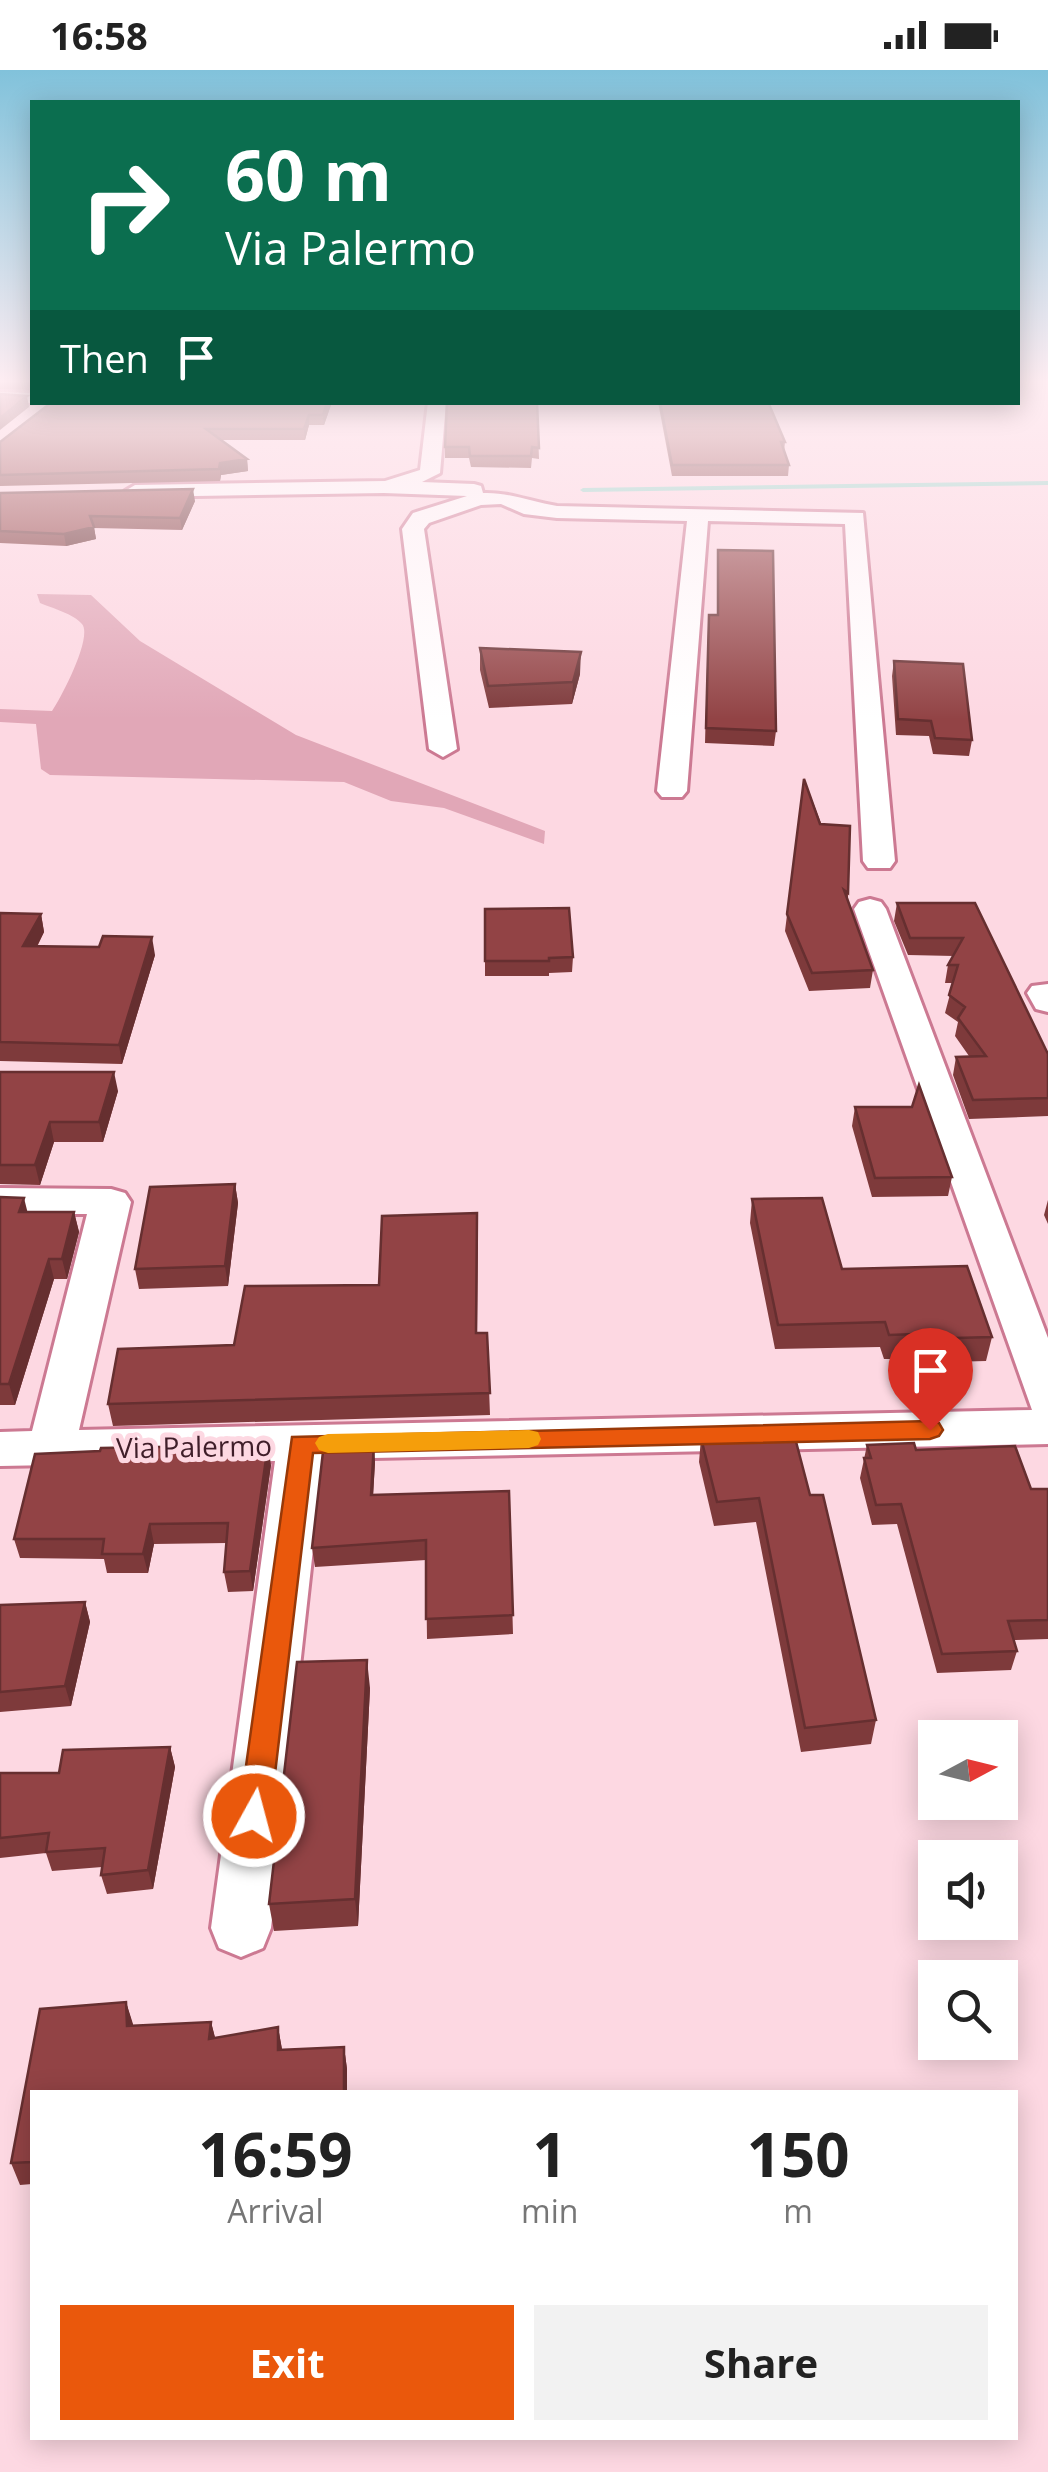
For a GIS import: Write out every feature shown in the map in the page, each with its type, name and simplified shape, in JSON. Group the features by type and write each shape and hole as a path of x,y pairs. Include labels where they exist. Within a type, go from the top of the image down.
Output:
{"street":[{"path":"486,494 524,508 557,512 855,518 879,862"},
{"path":"444,749 413,528 420,518 479,499 538,500"},
{"path":"672,791 698,515"},
{"path":"870,908 1048,1399"},
{"path":"0,1200 111,1202 51,1448"},
{"name":"Via Palermo","path":"0,1449 1048,1427"},
{"path":"240,1928 301,1444"}],"shaded area":[{"path":"37,594 91,595 140,641 296,735 545,831 544,844 444,808 391,801 344,782 50,775 41,769 36,724 0,722 0,709 52,711 80,654 82,624 40,603"}],"building":[{"path":"0,494 191,494 180,518 90,516 94,527 64,534 0,531"},
{"path":"718,550 773,551 776,731 706,728 709,615 718,615"},
{"path":"480,648 581,652 573,682 488,686"},
{"path":"894,661 963,664 972,740 935,738 931,721 898,719"},
{"path":"804,779 820,824 850,826 848,893 844,890 873,970 812,973 787,914"},
{"path":"897,903 975,903 1048,1054 1048,1098 973,1100 956,1057 986,1056 958,1018 965,1007 949,995 958,965 948,965 963,938 910,938"},
{"path":"569,908 573,957 485,961 485,909"},
{"path":"0,913 41,914 23,946 99,947 103,936 152,937 119,1045 0,1042"},
{"path":"0,1072 114,1072 99,1122 50,1122 35,1165 0,1165"},
{"path":"919,1085 952,1177 875,1178 855,1107 912,1107"},
{"path":"235,1184 225,1266 135,1269 150,1187"},
{"path":"0,1197 24,1198 19,1212 74,1212 62,1259 49,1259 9,1384 0,1384"},
{"path":"822,1198 842,1269 967,1266 992,1337 917,1339 915,1334 889,1335 885,1322 778,1325 752,1199"},
{"path":"477,1213 476,1333 487,1333 490,1393 108,1404 118,1349 234,1345 245,1286 379,1285 382,1216"},
{"path":"794,1434 810,1495 823,1495 876,1720 805,1728 759,1498 717,1502 701,1438"},
{"path":"374,1442 371,1495 509,1491 513,1615 426,1619 426,1540 312,1548 324,1443"},
{"path":"914,1443 916,1450 1015,1446 1031,1489 1048,1489 1048,1620 1008,1621 1017,1651 942,1654 901,1504 876,1505 864,1458 871,1458 867,1445"},
{"path":"268,1445 250,1571 224,1572 228,1523 150,1524 143,1554 102,1554 104,1539 14,1539 35,1454 101,1448"},
{"path":"85,1602 65,1686 0,1692 0,1605"},
{"path":"367,1660 355,1899 269,1904 297,1662"},
{"path":"170,1747 148,1870 101,1875 105,1848 46,1852 49,1833 0,1838 0,1773 59,1773 63,1750"},
{"path":"126,2002 127,2026 211,2022 209,2039 278,2027 278,2050 344,2047 344,2090 30,2090 30,2162 11,2163 40,2009"}],"slow traffic":[{"path":"328,1443 529,1439"}],"route":[{"path":"254,1816 301,1444 930,1430"}]}
